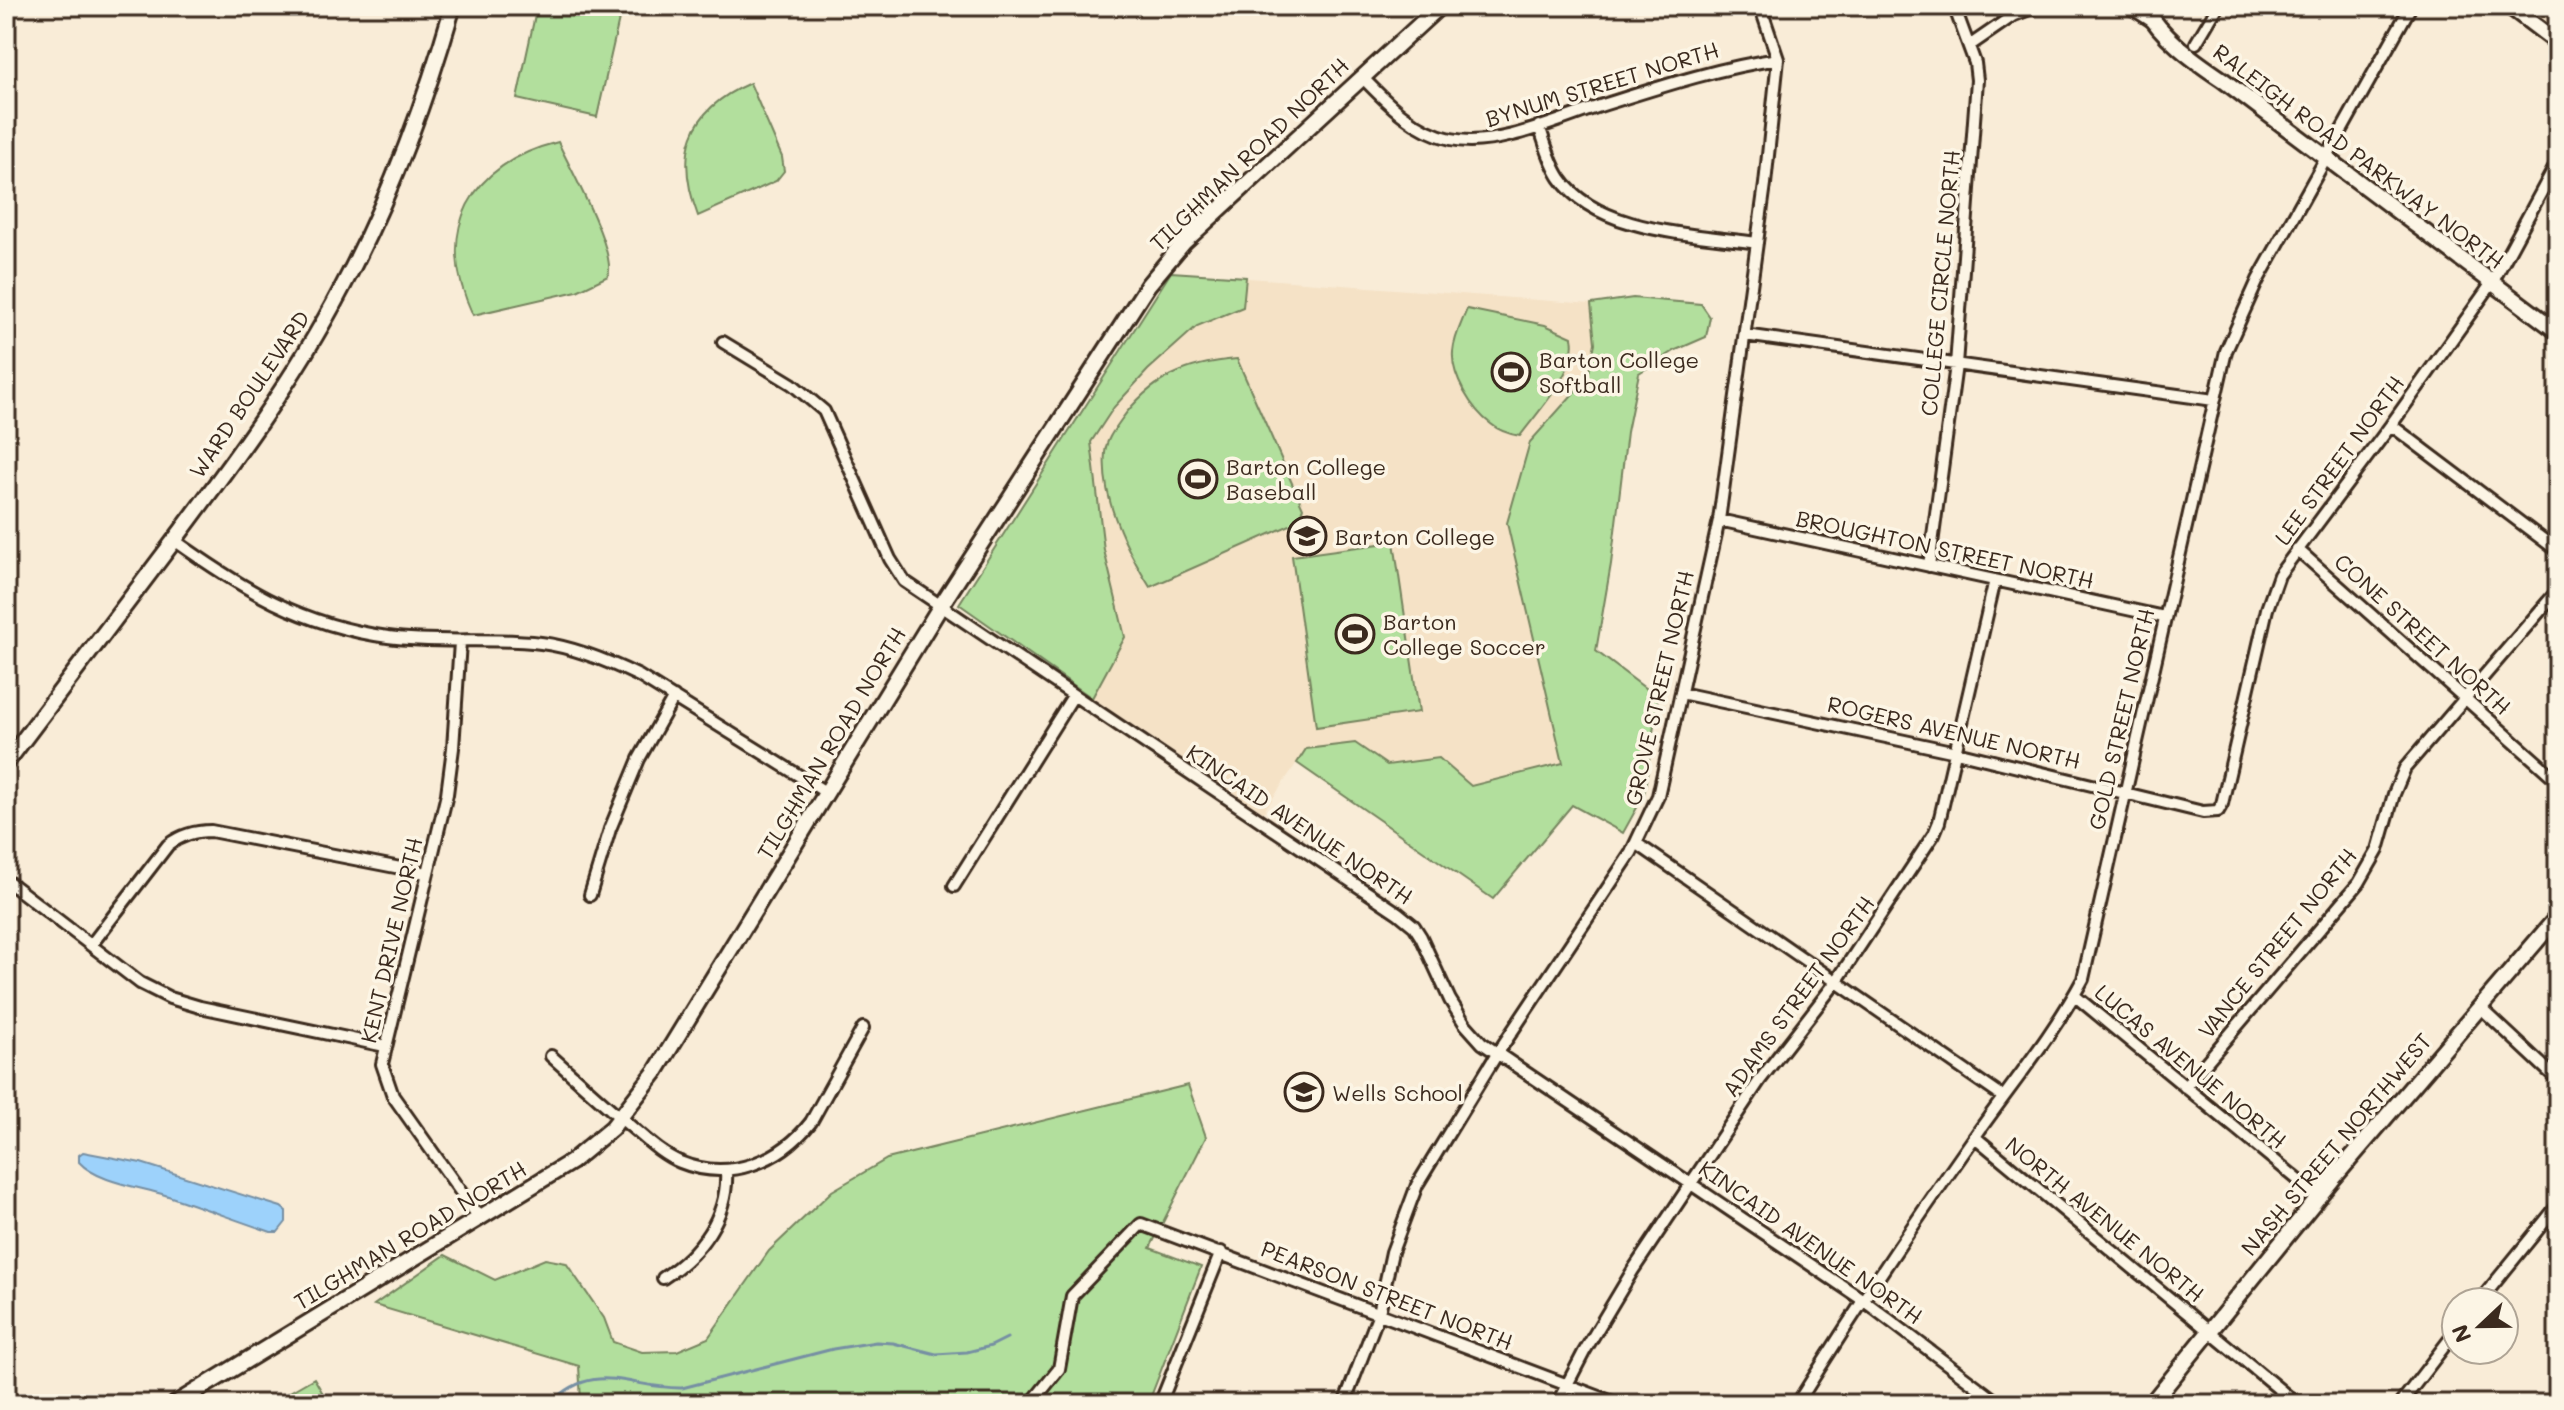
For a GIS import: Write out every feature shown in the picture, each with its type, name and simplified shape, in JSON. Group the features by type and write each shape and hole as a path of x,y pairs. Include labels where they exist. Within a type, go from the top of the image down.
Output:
{"street":[{"name":"WARD BOULEVARD","path":"6,763 255,432 291,376 343,287 376,220 419,115 453,6"},
{"name":"TILGHMAN ROAD NORTH","path":"175,1404 571,1162 612,1128 656,1071 940,607 1160,269 1216,211 1440,6"},
{"name":"GROVE STREET NORTH","path":"1344,1404 1379,1313 1392,1252 1414,1191 1497,1054 1552,975 1636,843 1658,796 1719,520 1757,243 1778,59 1760,6"},
{"name":"COLLEGE CIRCLE NORTH","path":"1929,566 1956,365 1977,80 1969,46 1954,6"},
{"path":"1969,46 2014,15 2037,6"},
{"path":"2128,6 2154,23"},
{"name":"RALEIGH ROAD PARKWAY NORTH","path":"2144,6 2154,23 2192,60 2558,332"},
{"path":"2196,43 2218,6"},
{"name":"GOLD STREET NORTH","path":"1797,1404 1863,1300 2083,979 2226,351 2238,322 2325,158 2411,6"},
{"path":"2509,6 2558,43"},
{"name":"BYNUM STREET NORTH","path":"1362,77 1393,108 1437,135 1453,139 1495,139 1695,75 1734,65 1778,59"},
{"path":"1539,126 1562,180 1577,197 1601,213 1646,227 1757,243"},
{"name":"LEE STREET NORTH","path":"2218,811 2267,609 2279,575 2492,283 2558,161"},
{"path":"1745,335 2214,400"},
{"name":"KINCAID AVENUE NORTH","path":"723,342 792,384 824,411 897,574 904,581 1414,926 1450,1000 1482,1043 1863,1300 2000,1404"},
{"path":"2391,425 2558,551"},
{"name":"BROUGHTON STREET NORTH","path":"1719,520 2164,617"},
{"path":"174,540 231,580 289,611 350,631 390,638 543,643 612,663 674,697 827,793"},
{"name":"CONE STREET NORTH","path":"2297,549 2558,781"},
{"name":"ADAMS STREET NORTH","path":"1557,1404 1633,1270 1760,1080 1836,982 1934,834 1995,580"},
{"name":"VANCE STREET NORTH","path":"2185,1087 2359,883 2378,850 2405,768 2558,590"},
{"name":"KENT DRIVE NORTH","path":"460,642 447,794 385,1046 383,1071 393,1096 480,1219"},
{"name":"ROGERS AVENUE NORTH","path":"1681,693 1956,752 2203,812 2218,811"},
{"path":"954,886 1073,696"},
{"path":"590,895 610,829 639,759 674,697"},
{"path":"91,945 168,845 194,832 211,831 426,873"},
{"path":"1636,843 2003,1097"},
{"path":"6,880 140,983 176,1000 385,1046"},
{"name":"NASH STREET NORTHWEST","path":"2151,1404 2319,1197 2558,916"},
{"name":"LUCAS AVENUE NORTH","path":"2074,995 2319,1197"},
{"path":"2479,1006 2558,1080"},
{"path":"551,1056 666,1155 694,1166 726,1170 760,1163 777,1155 802,1134 863,1028"},
{"name":"NORTH AVENUE NORTH","path":"1975,1137 2297,1404"},
{"path":"663,1278 676,1270 711,1231 724,1201 726,1170"},
{"path":"2492,1286 2558,1205"},
{"name":"PEARSON STREET NORTH","path":"1024,1404 1034,1400 1059,1369 1072,1296 1141,1224 1618,1404"},
{"path":"1160,1404 1221,1252"},
{"path":"2400,1404 2440,1352"}],"shaded area":[{"path":"2523,6 2558,6 2558,32"},
{"name":"Barton College","path":"1171,272 1591,304 1595,343 1588,377 1530,442 1507,523 1564,764 1471,786 1439,758 1387,765 1355,743 1306,749 1263,813 1092,698 1125,637 1104,550 1090,442"}],"green space":[{"path":"537,6 622,6 597,117 517,99"},
{"path":"750,83 782,157 784,171 776,181 698,216 688,173 692,137 712,107"},
{"path":"558,142 599,230 609,264 608,276 577,291 473,315 462,284 457,255 459,229 468,205 482,184 502,166 527,152"},
{"path":"1171,272 1246,277 1243,307 1197,326 1148,370 1114,407 1091,442 1104,550 1125,637 1092,698 959,604"},
{"path":"1633,298 1701,304 1710,317 1706,337 1676,350 1639,373 1627,432 1611,564 1596,651 1658,698 1644,795 1623,833 1572,805 1493,899 1297,763 1306,749 1355,743 1387,765 1439,758 1471,786 1563,763 1507,523 1530,442 1588,377 1595,343 1591,304"},
{"name":"Barton College Softball","path":"1467,309 1545,325 1572,337 1573,350 1563,376 1520,436 1501,430 1484,418 1459,382 1453,352"},
{"name":"Barton College Baseball","path":"1237,359 1303,508 1297,522 1150,587 1124,540 1111,506 1105,470 1107,444 1133,405 1158,383 1202,364"},
{"name":"Barton College Soccer","path":"1394,542 1419,712 1316,727 1292,556"},
{"path":"1188,1085 1206,1137 1150,1248 1201,1267 1148,1404 576,1404 581,1401 579,1366 374,1305 445,1255 495,1280 545,1259 566,1263 604,1318 613,1342 642,1352 677,1351 708,1338 769,1251 832,1191 887,1159"},
{"path":"314,1378 329,1404 269,1404"}],"water":[{"path":"83,1152 141,1163 281,1207 286,1211 286,1222 278,1232 271,1232 165,1195 108,1179 79,1162 79,1155"}],"waterway":[{"path":"550,1404 582,1382 598,1379 682,1388 833,1349 876,1342 936,1354 967,1352 1007,1338"}],"place":[{"name":"Barton College Softball","path":"1511,372"},
{"name":"Barton College Baseball","path":"1198,479"},
{"name":"Barton College","path":"1307,536"},
{"name":"Barton College Soccer","path":"1355,634"},
{"name":"Wells School","path":"1304,1092"}]}
